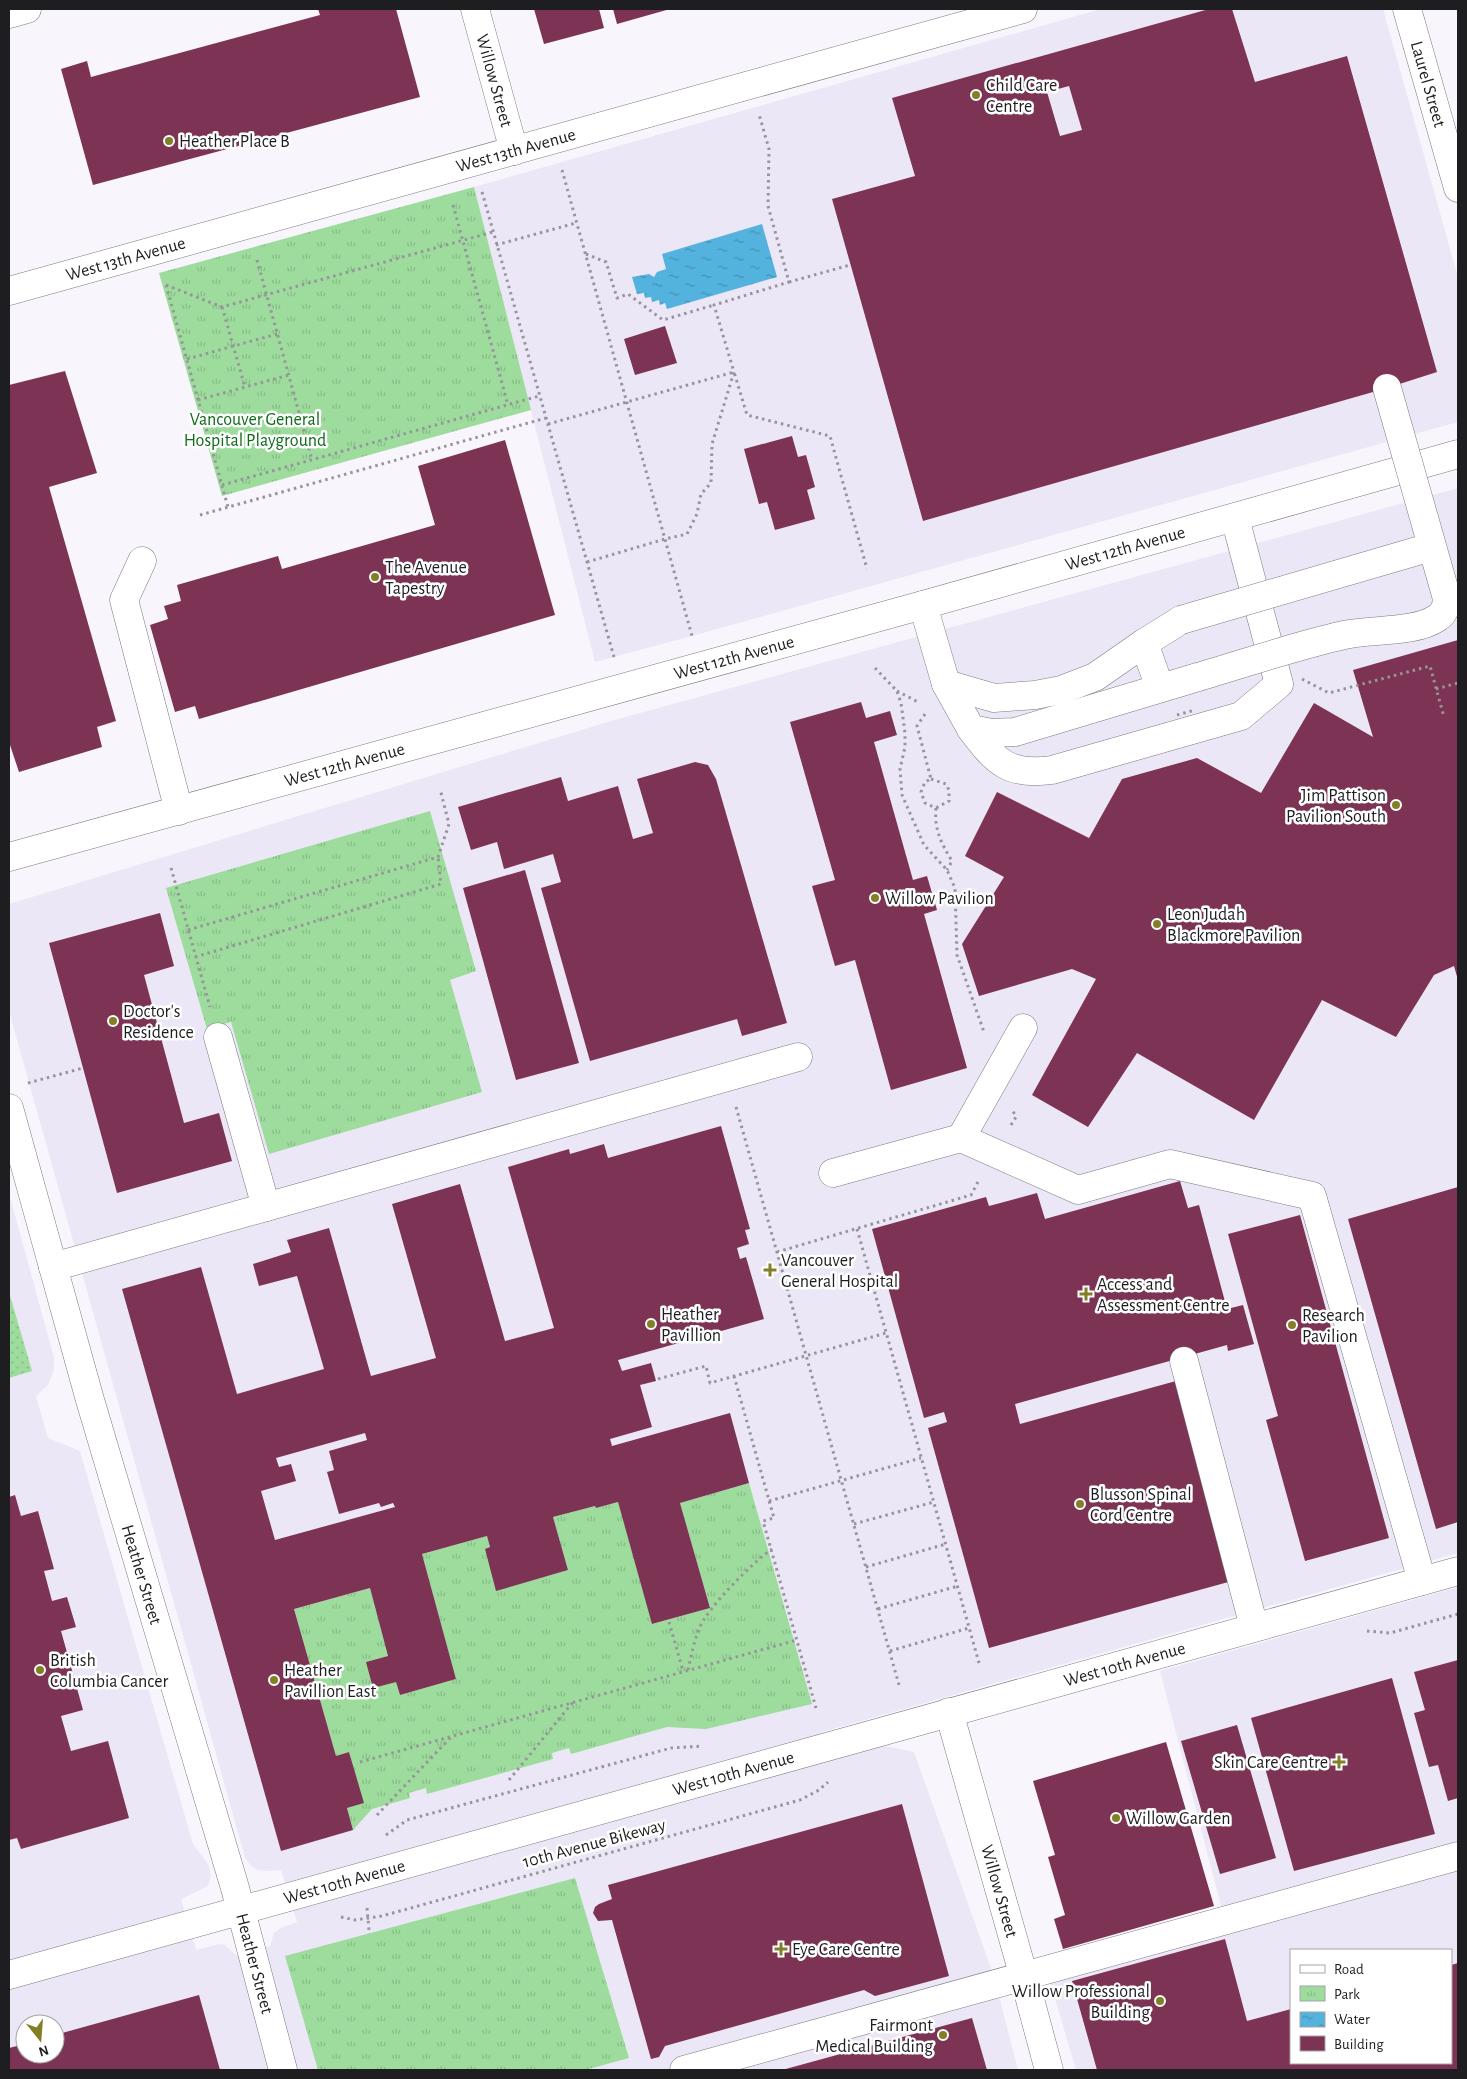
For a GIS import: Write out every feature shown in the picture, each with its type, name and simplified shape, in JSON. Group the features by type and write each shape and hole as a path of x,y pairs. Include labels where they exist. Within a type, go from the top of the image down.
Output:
{"street":[{"path":"9,14 27,9"},
{"name":"Willow Street","path":"475,9 514,151"},
{"name":"West 13th Avenue","path":"9,291 1023,9"},
{"name":"Laurel Street","path":"1407,9 1457,175"},
{"path":"971,729 992,733 1015,732 1345,635 1407,628 1438,618 1444,611 1447,602 1387,388"},
{"name":"West 12th Avenue","path":"9,858 1235,518 1458,454"},
{"path":"922,605 946,684 971,729 991,755 1003,764 1018,770 1032,773 1052,770 1241,716 1278,684 1235,518"},
{"path":"946,684 994,698 1035,695 1061,690 1096,677 1144,643 1181,620 1431,547"},
{"path":"142,561 124,600 180,811"},
{"path":"1144,643 1160,688"},
{"path":"961,1138 1023,1028"},
{"path":"218,1037 266,1207"},
{"path":"53,1267 798,1057"},
{"name":"Heather Street","path":"9,1108 13,1139 53,1267 90,1400 241,1908 283,2070"},
{"path":"833,1173 961,1138 1078,1190 1170,1164 1312,1196 1422,1581"},
{"path":"1184,1361 1254,1627"},
{"name":"West 10th Avenue","path":"9,1975 241,1908 1458,1571"},
{"name":"Willow Street","path":"949,1712 1049,2070"},
{"path":"684,2070 1458,1856"}],"path":[{"path":"759,114 769,149 768,206 789,282"},
{"path":"561,168 692,636"},
{"path":"480,185 615,658"},
{"path":"453,205 508,405"},
{"path":"496,246 576,223"},
{"path":"228,507 166,285 222,307 492,232"},
{"path":"585,254 606,262 617,298 628,294 663,320 789,282 850,266"},
{"path":"257,260 312,460"},
{"path":"714,305 747,415 830,436 867,570"},
{"path":"222,307 245,387"},
{"path":"187,359 277,334"},
{"path":"548,424 734,372"},
{"path":"587,562 688,534 697,514 701,494 711,483 712,444 734,372"},
{"path":"198,400 289,375"},
{"path":"222,485 540,396"},
{"path":"200,515 546,418"},
{"path":"1301,678 1329,693 1430,666 1444,717"},
{"path":"874,668 897,691 917,701 926,714 917,726 930,780"},
{"path":"1436,689 1458,683"},
{"path":"777,1252 971,1195 1016,1117 998,1072 957,955 955,888 947,870 924,845 902,795 900,769 905,747 905,733 901,703 897,691"},
{"path":"1178,715 1200,708"},
{"path":"930,780 946,784 949,790 949,801 936,808 925,803 921,792 925,782 930,780"},
{"path":"195,957 441,884 438,857 449,824 440,789"},
{"path":"936,808 935,823 940,840 952,861 947,870"},
{"path":"188,930 438,857"},
{"path":"171,868 218,1037"},
{"path":"23,1085 83,1068"},
{"path":"736,1106 900,1685"},
{"path":"857,1229 979,1663"},
{"path":"658,1379 706,1366 710,1383 886,1333"},
{"path":"734,1376 774,1518 763,1521 816,1708"},
{"path":"769,1501 921,1458"},
{"path":"854,1524 934,1502"},
{"path":"866,1567 946,1544"},
{"path":"688,1670 699,1627 716,1603 756,1559 772,1549"},
{"path":"878,1609 958,1586"},
{"path":"669,1622 683,1671"},
{"path":"890,1651 969,1628"},
{"path":"360,1762 797,1640"},
{"path":"509,1780 573,1702"},
{"path":"377,1815 452,1736"},
{"path":"380,1839 407,1820 671,1748 710,1746"},
{"name":"10th Avenue Bikeway","path":"339,1916 356,1920 382,1916 800,1800 819,1790 831,1779"},
{"path":"367,1907 369,1930"}],"shaded area":[{"path":"1101,9 1383,9 1458,277 1458,422 595,662 474,187"},
{"name":"Vancouver General Hospital","path":"1458,488 1458,1553 822,1732 914,1752 997,1985 684,2070 9,2070 9,1193 54,1358 54,1370 48,1385 36,1396 48,1438 80,1451 193,1844 208,1864 211,1876 208,1886 181,1899 196,1950 219,1944 225,1945 237,1956 270,1946 274,1933 280,1928 297,1922 281,1870 258,1870 251,1866 245,1858 9,1011 9,904 611,721"},
{"path":"1458,1587 1458,1856 1225,1921 1160,1671"},
{"path":"1458,1860 1458,2070 1076,2070 1049,1978"},
{"path":"998,1992 1018,2070 717,2070"}],"green space":[{"name":"Vancouver General Hospital Playground","path":"474,187 531,410 222,496 159,273"},
{"path":"430,811 476,971 450,980 482,1092 269,1154 231,1022 207,1029 166,888"},
{"path":"9,1292 32,1371 9,1378"},
{"path":"749,1483 812,1704 706,1729 667,1727 571,1754 569,1748 552,1753 553,1759 427,1794 426,1788 409,1793 410,1798 372,1809 353,1830 347,1808 363,1803 349,1752 336,1756 294,1609 370,1588 388,1656 366,1662 396,1682 400,1695 456,1679 422,1554 487,1536 490,1547 485,1549 497,1590 568,1570 553,1517 618,1502 653,1624 710,1608 680,1503"},
{"path":"575,1878 629,2058 585,2070 318,2070 285,1956"}],"water":[{"path":"762,224 777,277 667,309 665,303 660,305 659,300 652,302 651,297 645,298 644,293 637,294 632,277 649,274 654,277 657,272 666,269 662,254"}],"building":[{"name":"Heather Place B","path":"318,9 396,9 420,97 93,185 61,69 87,61 91,77 320,15"},
{"path":"534,9 599,9 604,28 544,44"},
{"path":"613,9 670,9 617,24"},
{"path":"1209,9 1232,9 1255,82 1347,56 1437,372 923,521 832,199 915,176 892,98","holes":["1069,86 1082,130 1060,136 1047,92"]},
{"path":"665,326 677,363 635,375 624,339"},
{"path":"65,371 97,473 49,487 116,721 97,727 102,747 19,772 9,742 9,385"},
{"path":"792,436 798,457 806,455 815,487 807,490 815,519 775,530 767,502 759,504 744,449"},
{"name":"The Avenue Tapestry","path":"505,440 555,615 199,719 195,706 175,712 150,625 168,619 164,606 181,601 177,585 278,556 282,569 435,525 418,466"},
{"name":"Leon Judah Blackmore Pavilion","path":"1458,640 1458,980 1454,966 1434,975 1396,1037 1322,1000 1254,1120 1137,1053 1088,1127 1032,1095 1096,979 1072,969 979,996 962,944 1004,877 965,856 997,792 1089,838 1122,779 1197,758 1261,793 1314,703 1373,737 1353,670"},
{"name":"Willow Pavilion","path":"861,702 866,718 890,711 897,735 874,742 913,880 927,876 937,910 924,914 967,1068 891,1090 855,960 835,966 812,886 835,880 790,722"},
{"path":"695,762 708,765 716,779 787,1023 742,1036 737,1019 590,1061 541,888 561,882 553,854 504,869 497,842 471,850 458,807 561,777 568,801 618,786 633,839 653,833 637,779"},
{"path":"525,870 579,1063 516,1080 463,888"},
{"name":"Doctor's Residence","path":"160,913 174,966 144,975 184,1123 219,1113 232,1161 117,1193 49,943"},
{"name":"Heather Pavillion","path":"721,1126 750,1229 745,1230 749,1244 737,1248 740,1259 746,1257 764,1319 618,1360 622,1371 651,1363 656,1381 640,1385 652,1427 610,1439 612,1446 730,1413 749,1483 680,1503 710,1608 652,1624 618,1502 553,1517 568,1570 496,1591 485,1549 490,1547 487,1536 422,1554 456,1679 400,1695 396,1682 373,1688 366,1662 388,1656 370,1588 294,1609 336,1756 349,1752 364,1803 347,1808 353,1830 281,1851 122,1289 201,1267 237,1394 324,1369 297,1276 259,1286 253,1264 291,1252 287,1240 329,1228 371,1376 436,1358 392,1204 460,1184 505,1341 554,1328 508,1167 569,1149 570,1154 604,1144 608,1158","holes":["365,1433 367,1440 329,1451 334,1470 327,1472 339,1514 379,1503 381,1507 393,1503 395,1507 275,1540 261,1491 296,1481 291,1464 279,1467 276,1458"]},
{"path":"1180,1181 1188,1208 1199,1205 1227,1309 1243,1305 1254,1344 1228,1351 1227,1345 1015,1404 1020,1424 1176,1381 1232,1581 989,1648 928,1428 947,1422 944,1412 924,1418 872,1229 986,1197 989,1206 1037,1193 1045,1219"},
{"path":"1458,1187 1458,1522 1436,1529 1348,1219"},
{"name":"Research Pavilion","path":"1300,1215 1389,1538 1305,1561 1266,1420 1278,1416 1228,1234"},
{"name":"British Columbia Cancer","path":"15,1495 21,1516 38,1511 54,1569 44,1571 52,1601 67,1597 76,1627 61,1631 83,1710 61,1716 71,1751 108,1741 129,1818 21,1849 17,1838 9,1840 9,1497"},
{"path":"1458,1660 1458,1798 1448,1801 1438,1765 1429,1767 1414,1713 1425,1710 1414,1672"},
{"name":"Skin Care Centre","path":"1392,1678 1435,1834 1294,1871 1251,1718"},
{"path":"1237,1725 1276,1858 1220,1874 1181,1741"},
{"name":"Willow Garden","path":"1166,1742 1214,1906 1063,1949 1054,1919 1065,1915 1048,1857 1055,1855 1033,1781"},
{"name":"Eye Care Centre","path":"902,1804 949,1976 875,1996 864,1990 665,2046 659,2057 651,2059 612,1920 598,1921 593,1913 595,1907 599,1904 612,1899 608,1885"},
{"name":"Willow Professional Building","path":"1225,1939 1247,2021 1290,2009 1290,2064 1452,2064 1452,1965 1458,1963 1458,2070 1097,2070 1072,1981"},
{"path":"199,1995 220,2070 9,2070 9,2048 15,2046 15,2064 65,2064 65,2032"},
{"name":"Fairmont Medical Building","path":"972,2018 987,2070 782,2070"}],"place":[{"name":"Child Care Centre","path":"976,95"},
{"name":"Heather Place B","path":"169,141"},
{"name":"The Avenue Tapestry","path":"375,577"},
{"name":"Jim Pattison Pavilion South","path":"1396,805"},
{"name":"Willow Pavilion","path":"875,898"},
{"name":"Leon Judah Blackmore Pavilion","path":"1157,924"},
{"name":"Doctor's Residence","path":"113,1021"},
{"name":"Vancouver General Hospital","path":"770,1270"},
{"name":"Access and Assessment Centre","path":"1086,1294"},
{"name":"Heather Pavillion","path":"651,1324"},
{"name":"Research Pavilion","path":"1292,1325"},
{"name":"Blusson Spinal Cord Centre","path":"1080,1504"},
{"name":"British Columbia Cancer","path":"40,1670"},
{"name":"Heather Pavillion East","path":"274,1680"},
{"name":"Skin Care Centre","path":"1339,1762"},
{"name":"Willow Garden","path":"1116,1818"},
{"name":"Eye Care Centre","path":"781,1949"},
{"name":"Willow Professional Building","path":"1160,2001"},
{"name":"Fairmont Medical Building","path":"943,2035"}]}
